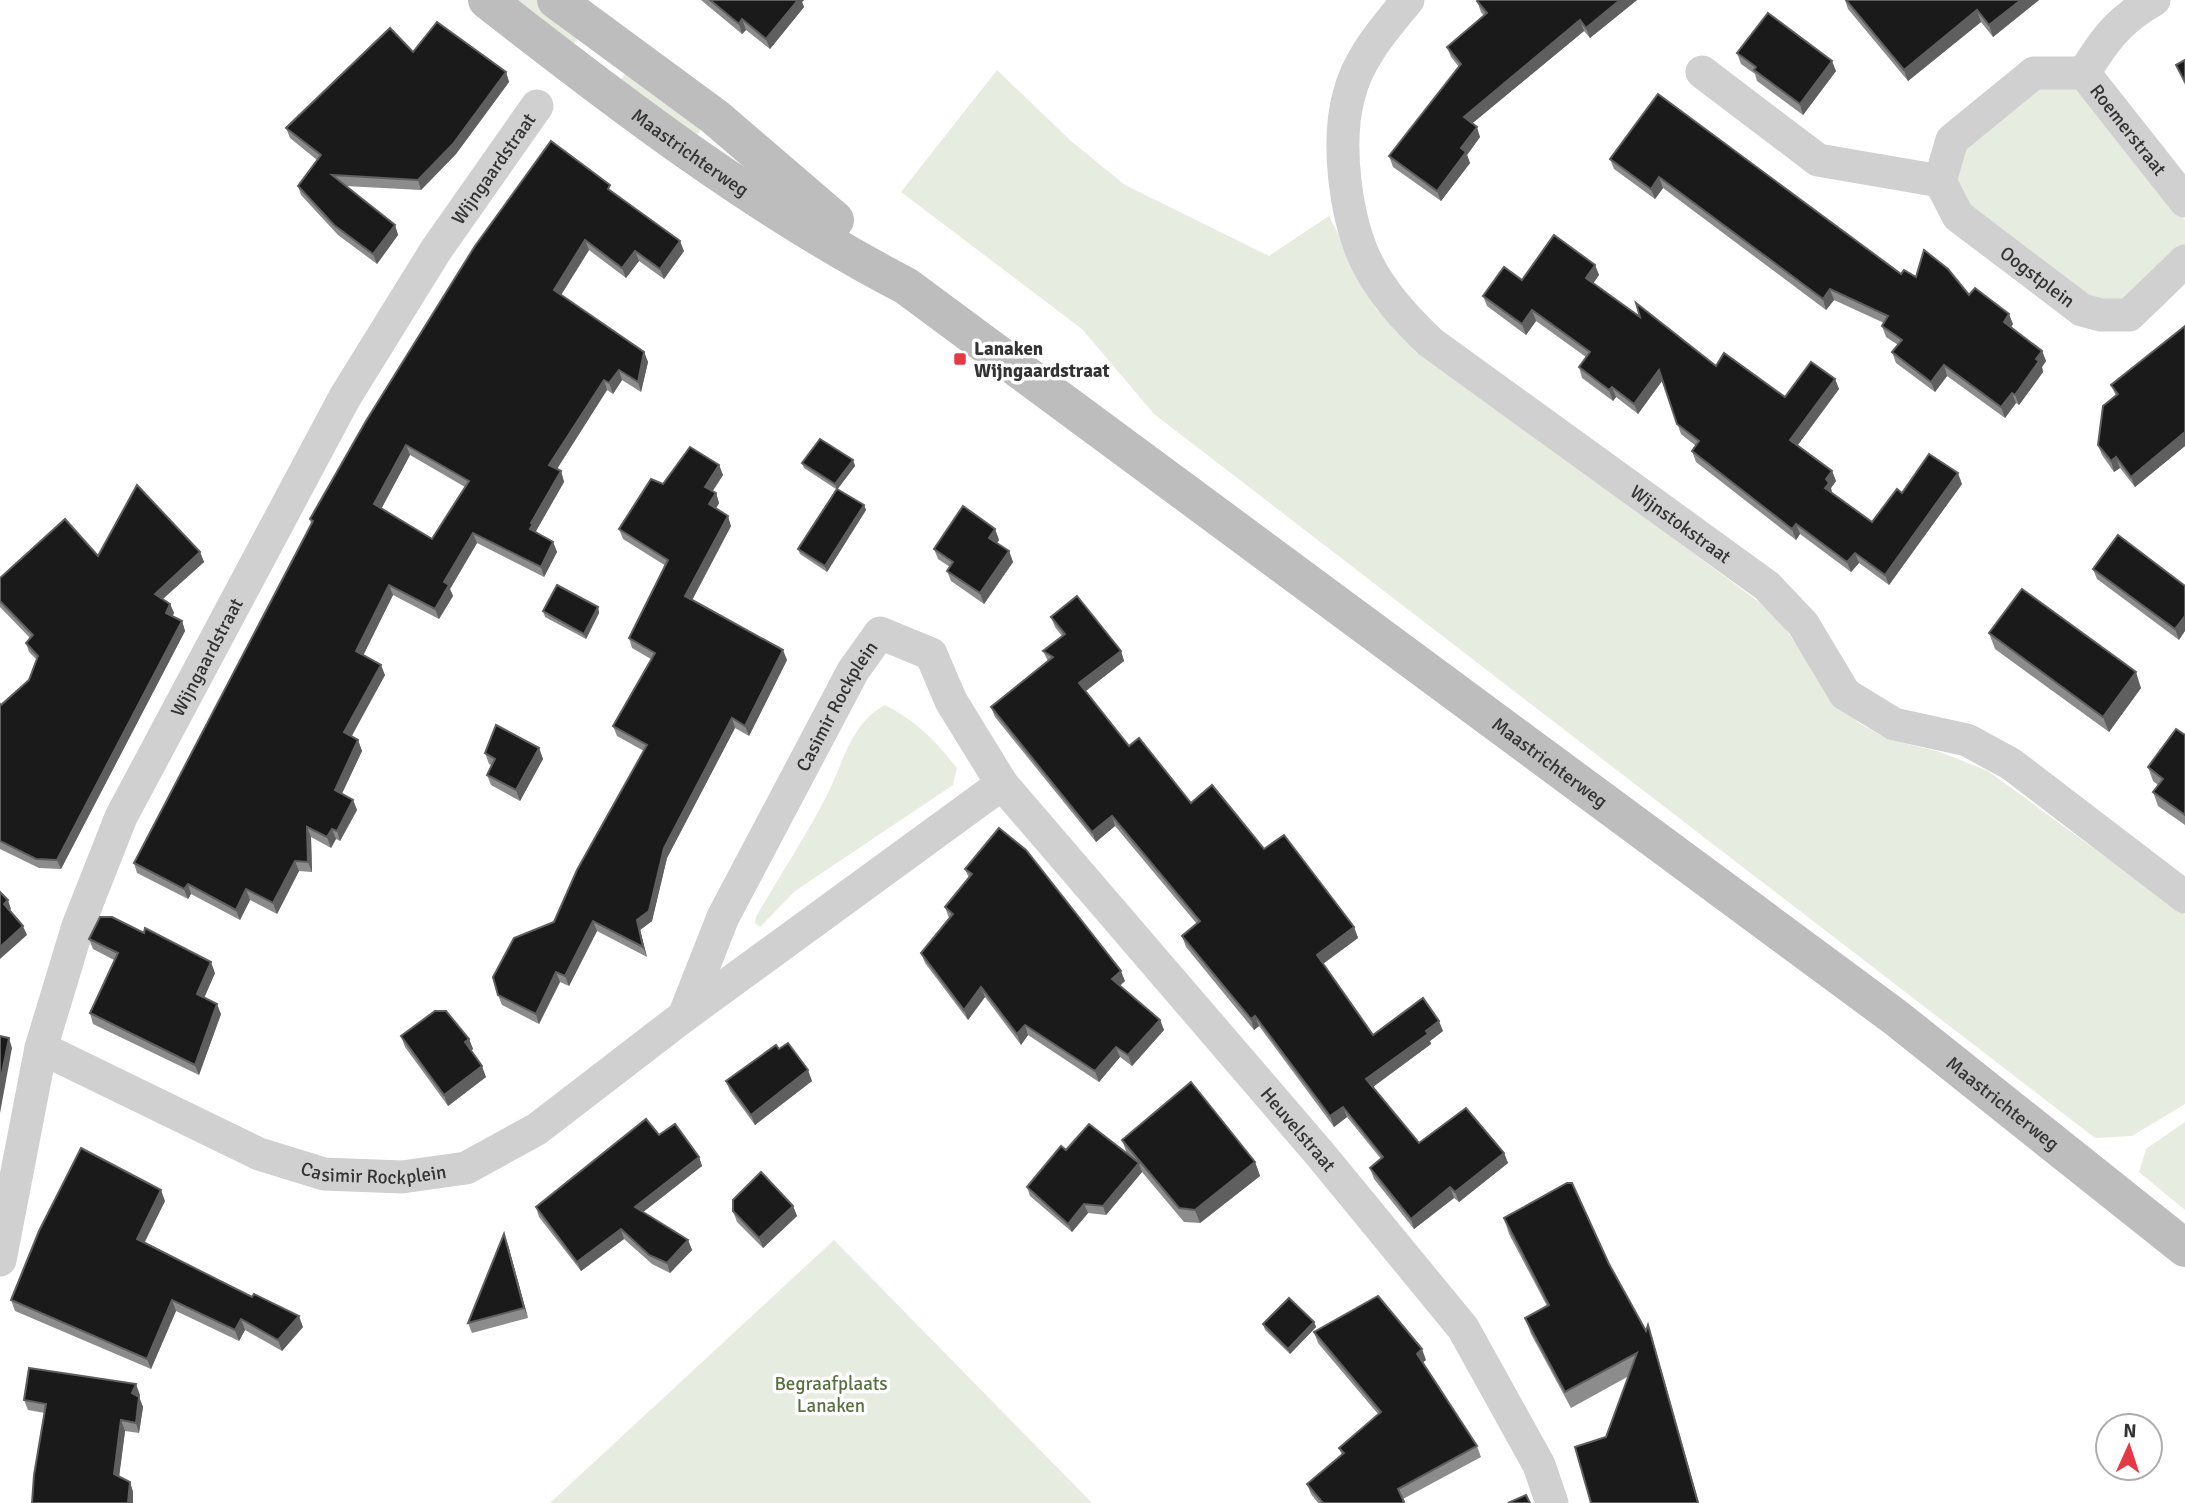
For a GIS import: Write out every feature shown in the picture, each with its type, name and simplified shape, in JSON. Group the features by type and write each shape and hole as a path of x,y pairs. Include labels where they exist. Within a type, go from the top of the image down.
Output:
{"main road":[{"name":"Maastrichterweg","path":"487,0 704,165 863,263 906,286 1895,1017 2185,1248"},
{"name":"Maastrichterweg","path":"556,0 715,117 876,253 906,286"}],"street":[{"name":"Wijnstokstraat","path":"1408,0 1373,42 1349,94 1342,148 1350,207 1366,261 1397,310 1430,342 1767,586 1803,624 1845,694 1894,724 1967,740 2011,764 2185,897"},
{"name":"Roemerstraat","path":"2154,0 2127,15 2103,42 2084,74 2185,201"},
{"path":"1702,72 1818,160 1940,181 1952,141 2034,73 2084,74"},
{"name":"Wijngaardstraat","path":"0,1260 8,1230 41,1048 78,926 121,817 345,397 436,250 537,106"},
{"name":"Oogstplein","path":"1940,181 1958,216 2082,310 2101,315 2129,315 2185,261"},
{"name":"Casimir Rockplein","path":"41,1048 259,1154 324,1174 402,1177 466,1168 537,1129 684,1016 1002,784 951,701 931,654 880,633 853,671 723,917 684,1016"},
{"name":"Heuvelstraat","path":"1002,784 1320,1154 1463,1328 1539,1465 1552,1503"}],"green space":[{"path":"501,0 537,0 582,33 569,50"},
{"path":"629,68 705,123 693,141 616,86"},
{"path":"997,70 1071,141 1125,185 1269,256 1329,216 1376,309 1418,348 1775,614 1837,704 1859,723 1887,739 1940,752 1988,771 2185,915 2185,1104 2132,1136 2095,1138 1154,414 1082,329 901,192"},
{"path":"2066,83 2087,96 2185,220 2185,249 2128,300 2102,304 1953,197 1965,143 2034,87"},
{"path":"885,705 916,725 949,758 957,768 953,785 795,891 760,927 755,923 756,917 817,814 855,734 873,713"},
{"path":"2185,1122 2185,1210 2139,1172 2146,1149"},
{"name":"Begraafplaats Lanaken","path":"834,1240 1092,1503 550,1503"}],"building":[{"path":"710,0 798,0 766,39 742,19 739,24"},
{"path":"1478,0 1620,0 1586,28 1580,20 1464,117 1477,127 1461,148 1466,152 1437,191 1389,156 1461,64 1447,47 1487,13"},
{"path":"1846,0 2021,0 1989,25 1977,10 1904,70"},
{"path":"1768,13 1832,61 1800,104 1754,70 1756,67 1737,53"},
{"path":"437,22 506,72 453,144 418,180 332,175 395,225 373,254 334,225 298,186 321,155 286,128 390,28 413,52"},
{"path":"2185,60 2185,82 2176,65"},
{"path":"1658,94 1901,274 1904,270 1916,277 1924,250 1948,269 1969,295 1975,288 2009,314 2004,322 2042,351 2036,359 2039,361 2015,395 2012,393 2001,407 1944,365 1931,382 1892,352 1902,340 1882,326 1888,316 1830,289 1823,299 1659,177 1651,189 1610,159"},
{"path":"551,141 610,185 608,189 680,241 660,269 635,251 622,268 585,240 554,290 644,352 638,382 619,370 609,383 604,380 549,465 561,471 530,529 553,542 541,567 473,533 444,582 449,585 435,609 389,585 356,651 381,665 344,732 358,740 335,790 353,800 337,831 332,829 327,837 307,827 308,862 295,861 273,903 246,889 236,910 188,884 184,889 134,863 313,521 310,519 366,421 475,246","holes":["406,445 469,481 432,539 374,504"]},
{"path":"1554,235 1595,265 1586,278 1640,317 1636,303 1716,366 1724,353 1785,397 1811,362 1835,379 1790,440 1832,471 1826,479 1829,483 1825,488 1872,522 1897,489 1902,493 1929,454 1958,473 1885,575 1855,553 1847,562 1796,524 1792,529 1692,451 1699,441 1677,424 1659,370 1634,404 1612,387 1609,390 1579,367 1590,352 1532,310 1522,324 1483,296 1504,267 1522,280"},
{"path":"2185,326 2185,432 2131,477 2116,457 2111,461 2098,445 2103,406 2118,394 2111,385"},
{"path":"820,439 853,460 835,484 802,463"},
{"path":"690,447 719,465 705,487 716,493 709,504 728,516 685,596 783,650 745,726 732,718 664,848 649,911 637,920 643,947 593,921 565,976 556,972 536,1014 498,995 493,977 514,938 554,922 577,870 647,745 613,726 655,653 629,638 668,560 619,529 651,479 663,484"},
{"path":"137,485 200,552 155,594 170,604 166,613 182,621 57,860 36,859 0,841 0,704 29,680 38,656 26,643 33,635 0,601 0,578 65,519 98,556"},
{"path":"837,489 864,505 825,566 798,549"},
{"path":"963,506 995,529 989,538 1009,551 980,593 947,571 953,562 934,549"},
{"path":"2118,535 2185,586 2185,616 2175,629 2093,569"},
{"path":"557,585 598,607 584,634 543,611"},
{"path":"2022,589 2136,672 2103,717 1989,633"},
{"path":"1077,596 1121,651 1079,683 1129,746 1139,738 1191,803 1212,785 1264,849 1284,835 1354,927 1317,955 1373,1035 1423,998 1439,1021 1426,1031 1428,1034 1366,1079 1419,1143 1466,1108 1504,1153 1455,1192 1450,1187 1411,1219 1370,1168 1383,1157 1343,1107 1330,1116 1255,1016 1251,1019 1182,936 1200,921 1112,816 1092,832 991,707 1053,657 1043,651 1065,634 1051,617"},
{"path":"496,725 539,748 516,790 487,775 495,759 485,753"},
{"path":"2176,729 2185,735 2185,815 2153,792 2163,779 2148,767"},
{"path":"999,828 1026,850 1121,971 1112,979 1160,1020 1128,1055 1116,1047 1095,1071 1025,1025 1017,1034 981,987 964,1010 921,953 953,914 945,907 972,874 965,869"},
{"path":"0,892 8,900 4,904 23,926 0,947"},
{"path":"100,917 112,917 144,933 145,928 211,962 197,994 217,1004 195,1065 90,1013 118,953 89,939"},
{"path":"435,1011 446,1011 469,1039 465,1042 482,1066 444,1095 401,1036"},
{"path":"0,1036 9,1038 0,1083"},
{"path":"788,1043 808,1070 751,1115 726,1081 776,1045 779,1049"},
{"path":"1191,1082 1255,1162 1195,1210 1179,1208 1122,1140"},
{"path":"646,1119 659,1135 675,1124 699,1157 635,1207 688,1240 667,1263 649,1255 621,1229 577,1262 536,1207"},
{"path":"1089,1124 1139,1163 1103,1206 1084,1204 1068,1224 1027,1187 1061,1146 1066,1150"},
{"path":"81,1148 161,1190 137,1239 252,1297 254,1294 299,1316 278,1340 241,1319 235,1330 172,1300 147,1359 11,1300 39,1231"},
{"path":"761,1172 793,1206 759,1238 733,1211 733,1200"},
{"path":"1567,1183 1572,1183 1609,1264 1646,1331 1648,1325 1698,1503 1591,1503 1575,1447 1606,1437 1637,1353 1565,1392 1525,1318 1549,1305 1504,1218"},
{"path":"504,1234 524,1308 468,1323"},
{"path":"1378,1296 1422,1349 1417,1354 1477,1446 1398,1489 1404,1502 1323,1503 1307,1484 1344,1453 1339,1448 1381,1412 1314,1332"},
{"path":"1289,1298 1314,1322 1288,1349 1263,1324"},
{"path":"29,1368 136,1384 132,1393 139,1397 136,1423 121,1420 114,1474 130,1482 128,1503 32,1503 46,1404 24,1400"},
{"path":"1526,1495 1530,1503 1508,1503"}],"place":[{"name":"Lanaken Wijngaardstraat","path":"960,359"}]}
